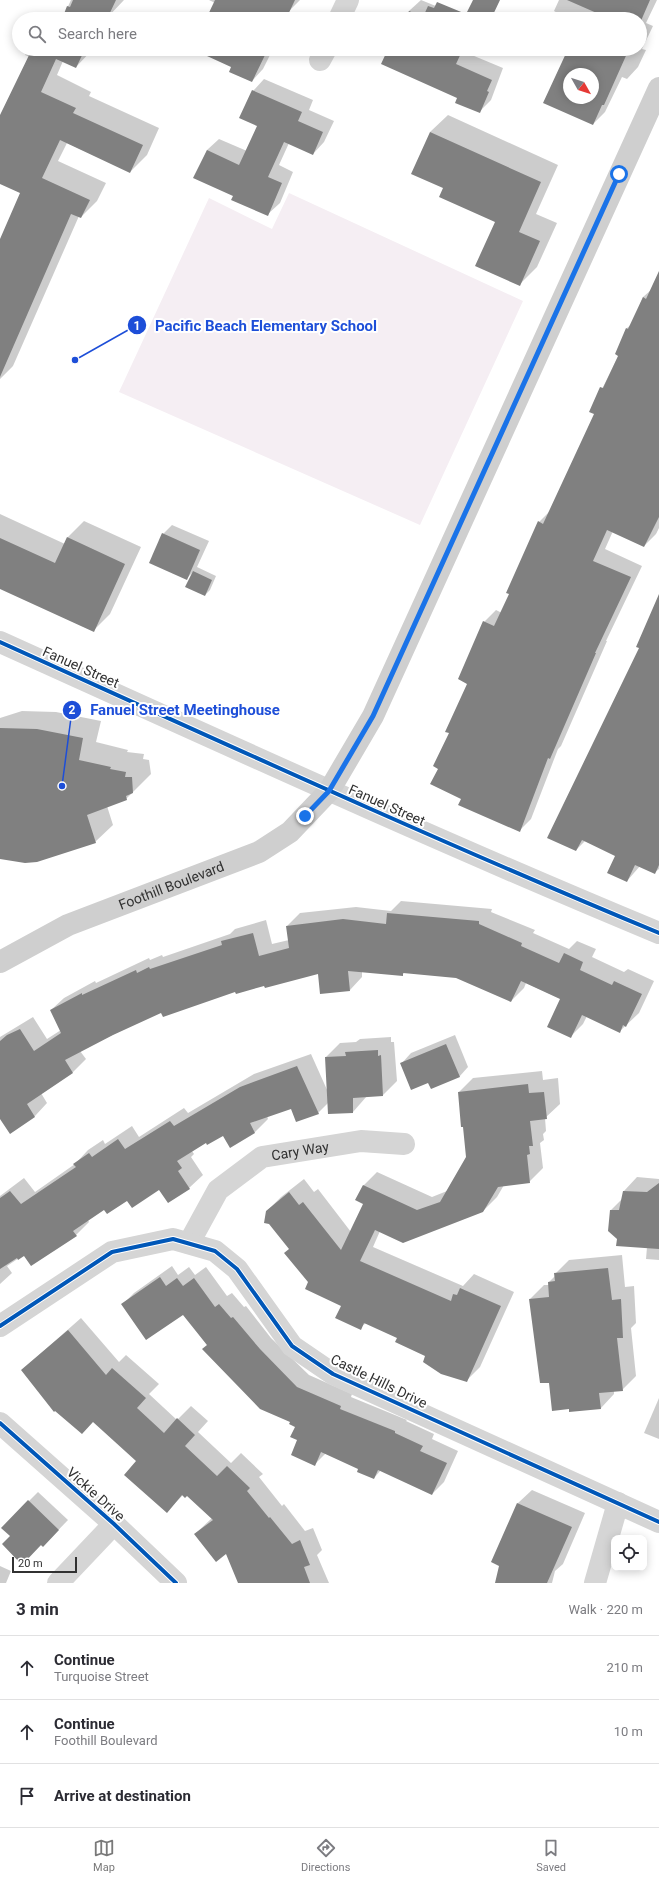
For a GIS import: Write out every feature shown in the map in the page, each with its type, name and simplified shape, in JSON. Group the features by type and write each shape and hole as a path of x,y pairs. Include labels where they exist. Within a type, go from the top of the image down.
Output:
{"main road":[{"name":"Foothill Boulevard","path":"0,962 68,925 259,852 290,832 329,791 373,716 659,88"}],"street":[{"path":"342,12 348,0"},
{"name":"Fanuel Street","path":"0,642 507,870 659,933"},
{"name":"Cary Way","path":"189,1242 218,1190 262,1157 361,1141 404,1144"},
{"name":"Castle Hills Drive","path":"0,1326 112,1252 173,1239 189,1242 215,1251 237,1269 292,1346 333,1374 659,1522"},
{"name":"Vickie Drive","path":"0,1423 114,1524 176,1583"},
{"path":"595,1583 618,1503"},
{"path":"58,1583 114,1524"}],"shaded area":[{"path":"289,193 523,301 420,525 119,392 209,198 272,229"}],"building":[{"path":"73,0 116,0 110,12 65,12 67,6 70,7"},
{"path":"215,0 295,0 289,12 209,12"},
{"path":"473,0 500,0 494,12 467,12"},
{"path":"567,0 650,0 645,12 594,12"},
{"path":"437,2 461,12 425,12 428,6 434,8"},
{"path":"29,56 82,56 76,68 56,59 41,92 76,108 73,113 143,145 130,173 60,140 42,178 90,200 81,218 71,214 0,377 0,239 20,193 0,184 0,115"},
{"path":"207,56 265,56 252,82 229,72 231,67"},
{"path":"385,56 460,56 456,64 492,80 487,91 489,92 480,113 455,103 457,98 381,64"},
{"path":"565,56 626,56 604,105 602,105 593,125 543,103"},
{"path":"252,90 302,112 298,121 323,132 313,155 284,142 268,177 282,183 268,216 231,200 233,196 193,178 207,150 239,165 257,126 239,118"},
{"path":"430,132 541,182 519,232 540,241 520,286 475,266 495,222 439,197 443,188 411,174"},
{"path":"659,271 659,517 644,547 607,530 593,561 631,577 595,653 550,759 548,758 520,832 458,805 461,799 430,784 438,769 433,766 449,733 445,732 467,684 458,679 483,621 494,626 509,594 506,593 538,521 543,524 594,414 589,412 600,387 603,388 618,356 615,354 626,328 628,329 643,297 646,299"},
{"path":"162,533 200,550 187,580 149,563"},
{"path":"67,537 125,564 94,632 0,589 0,538 55,563"},
{"path":"193,571 212,580 205,596 185,587"},
{"path":"659,594 659,865 655,874 635,865 627,882 607,873 615,856 582,840 576,851 547,838 639,648 636,647"},
{"path":"0,728 37,729 83,738 79,760 111,767 110,769 126,772 125,777 132,777 133,793 126,796 127,800 87,815 96,843 37,862 25,863 0,859"},
{"path":"387,913 479,921 479,924 522,943 521,946 559,963 564,953 583,962 580,970 612,985 614,981 642,994 626,1027 623,1025 620,1033 582,1015 571,1038 547,1027 560,999 521,981 511,1002 456,978 403,973 403,976 348,971 350,991 320,994 318,974 265,988 264,986 236,994 235,992 163,1017 161,1013 113,1035 65,1060 73,1073 27,1104 35,1117 10,1134 0,1119 0,1041 7,1035 20,1029 34,1051 61,1033 50,1010 82,993 82,995 136,970 137,973 149,967 150,969 222,945 221,941 253,933 259,956 289,948 286,926 343,919 386,924"},
{"path":"446,1044 460,1077 431,1089 428,1083 411,1090 400,1063"},
{"path":"378,1050 378,1056 381,1055 383,1096 353,1098 353,1113 328,1114 325,1057 346,1056 345,1052"},
{"path":"297,1066 319,1114 296,1122 291,1109 250,1123 255,1133 230,1148 223,1136 207,1145 206,1143 177,1161 182,1168 178,1171 190,1189 168,1203 159,1190 132,1208 127,1201 107,1214 104,1210 73,1231 77,1236 31,1266 24,1256 18,1260 17,1258 0,1269 0,1198 10,1191 21,1204 76,1167 73,1164 89,1153 92,1157 118,1139 125,1149 170,1121 174,1126 240,1087"},
{"path":"528,1084 529,1093 544,1092 547,1119 530,1121 533,1146 529,1146 530,1154 527,1155 530,1183 498,1187 483,1212 403,1243 375,1230 360,1261 451,1301 453,1294 457,1295 460,1288 501,1306 467,1382 441,1374 423,1362 425,1356 395,1342 397,1338 364,1323 361,1330 335,1318 341,1306 305,1289 308,1282 284,1253 289,1249 269,1224 264,1223 266,1211 289,1192 299,1205 303,1202 341,1250 363,1204 355,1200 363,1185 417,1210 440,1202 466,1157 463,1127 461,1127 458,1092"},
{"path":"659,1183 659,1249 616,1246 617,1239 608,1231 610,1210 619,1210 623,1191 647,1192"},
{"path":"608,1268 612,1300 621,1299 623,1338 617,1338 623,1391 599,1393 601,1409 569,1412 569,1409 552,1411 549,1383 540,1383 529,1299 549,1297 548,1282 555,1281 554,1273"},
{"path":"160,1277 166,1286 177,1278 183,1286 194,1278 215,1307 219,1304 231,1318 233,1317 260,1349 297,1387 341,1406 340,1409 395,1431 395,1433 423,1446 420,1451 447,1463 432,1495 378,1470 374,1479 357,1472 358,1469 321,1452 315,1466 291,1455 297,1440 290,1437 295,1427 289,1424 290,1422 260,1409 202,1349 207,1345 183,1315 146,1340 121,1304"},
{"path":"68,1330 106,1375 112,1368 146,1398 137,1408 164,1433 177,1418 195,1435 185,1446 217,1476 227,1466 250,1488 247,1491 292,1544 300,1540 310,1565 304,1567 310,1583 238,1583 226,1554 216,1562 194,1534 213,1520 187,1496 185,1498 182,1495 167,1513 124,1475 136,1461 93,1422 82,1434 55,1411 54,1412 21,1370"},
{"path":"28,1500 59,1530 43,1547 41,1545 22,1565 2,1544 10,1536 1,1528"},
{"path":"517,1503 572,1527 547,1583 495,1583 499,1566 491,1562"}],"cycle path":[{"path":"0,642 411,827 659,933"},
{"path":"0,1326 112,1252 173,1239 215,1251 237,1269 292,1346 333,1374 659,1522"},
{"path":"0,1423 114,1524 176,1583"}],"place":[{"name":"Pacific Beach Elementary School","path":"75,360"},
{"name":"Fanuel Street Meetinghouse","path":"62,786"}],"route":[{"path":"305,816 329,791 373,716 619,174"}]}
